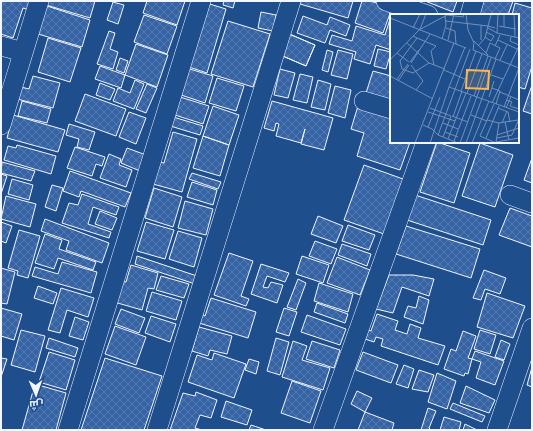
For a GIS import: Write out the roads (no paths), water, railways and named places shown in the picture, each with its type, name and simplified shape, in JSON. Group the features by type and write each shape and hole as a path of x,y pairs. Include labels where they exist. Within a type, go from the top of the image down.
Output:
{"street":[{"path":"1,125 40,1"},
{"path":"68,430 201,1"},
{"path":"156,430 291,1"},
{"path":"386,1 425,14"},
{"path":"470,14 474,1"},
{"path":"1,46 24,52"},
{"path":"364,101 390,109"},
{"path":"323,430 426,143"},
{"path":"510,195 532,203"},
{"path":"497,430 532,328"}]}
